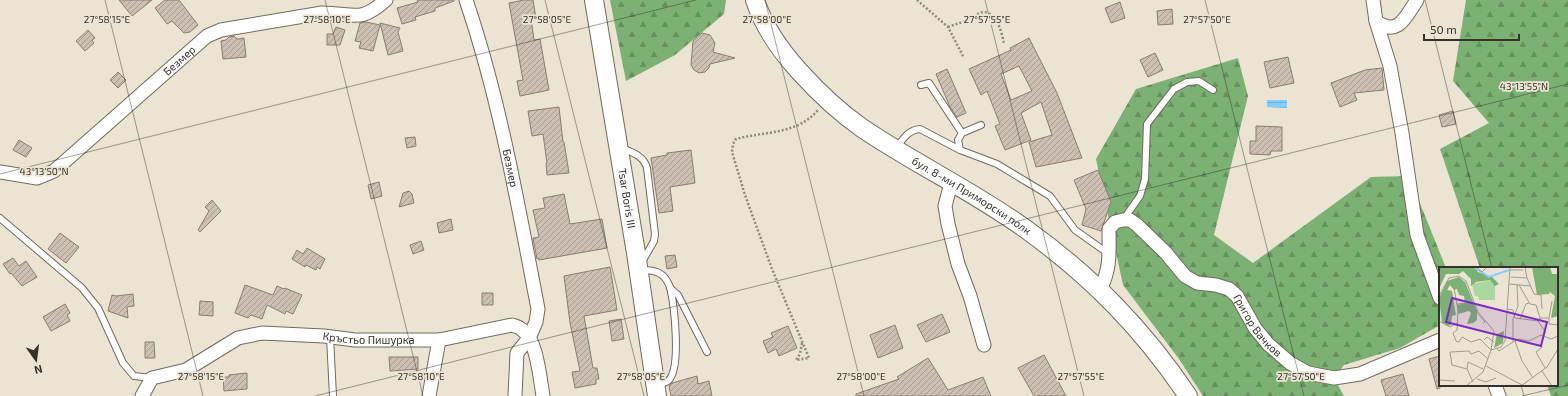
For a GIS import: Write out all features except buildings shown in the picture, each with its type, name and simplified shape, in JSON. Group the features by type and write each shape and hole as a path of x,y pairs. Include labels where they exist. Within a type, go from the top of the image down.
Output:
{"street":[{"name":"Безмер","path":"0,172 37,178 54,171 207,36 221,30 322,13 334,13 349,16 364,15 376,9 386,0"},
{"name":"Безмер","path":"466,0 487,70 508,156 538,309 536,322 529,338 517,354 515,396"},
{"name":"Tsar Boris III","path":"594,0 638,269 656,391"},
{"name":"бул. 8-ми Приморски полк","path":"755,0 761,18 778,47 805,78 827,100 861,127 981,200 1025,229 1066,259 1100,290 1147,340 1188,396"},
{"path":"1373,0 1376,21 1390,66 1402,133 1417,235 1439,295"},
{"path":"1376,21 1387,27 1396,26 1402,23 1417,0"},
{"path":"1390,66 1390,40 1396,26"},
{"path":"951,183 945,206 948,224 958,264 970,296 984,345"},
{"path":"1100,290 1110,261 1109,229 1115,222 1122,220"},
{"name":"Григор Вачков","path":"1122,220 1130,220 1137,225 1166,253 1185,276 1197,283 1216,284 1229,289 1237,296 1255,328 1268,344 1290,363 1308,373 1334,378 1360,374 1439,340"},
{"name":"Кръстьо Пишурка","path":"152,378 186,370 238,338 262,333 355,340 439,340 512,325 522,329 529,338"},
{"path":"529,338 535,353 543,396"},
{"path":"429,396 439,340"},
{"path":"142,396 152,378"},
{"path":"1495,386 1499,396"}],"lane":[{"path":"1122,220 1140,196 1146,179 1148,124 1174,89 1187,82 1199,81 1213,90"},
{"path":"921,85 929,83 962,133"},
{"path":"960,150 958,140 962,133 981,125"},
{"path":"895,148 908,133 915,129 920,129 960,150 997,164 1050,196 1075,230 1109,254"},
{"path":"618,146 642,158 646,162 647,168 655,234 654,241 638,269 652,270 661,274 667,280 670,288 677,346 676,361 672,375 668,381 656,391"},
{"path":"0,218 82,288 98,308 123,363 134,376 152,378"},
{"path":"670,288 678,295 707,352"},
{"path":"330,337 333,396"}],"path":[{"path":"917,0 948,27 964,58"},
{"path":"948,27 973,18 977,14 984,12 990,14 996,20 1002,33 1004,44"},
{"path":"802,343 800,354 796,360 809,358 772,269 745,194 732,152 733,144 736,139 780,131 804,122 815,114 827,100"}],"green space":[{"path":"610,0 726,0 724,14 675,55 626,81"},
{"path":"1466,0 1568,0 1568,396 1551,396 1547,386 1558,386 1558,267 1480,267 1440,149 1489,123 1453,81"},
{"path":"1238,58 1248,96 1214,235 1253,263 1371,177 1409,176 1446,267 1439,267 1439,326 1400,348 1344,365 1334,378 1344,396 1203,396 1179,359 1123,285 1096,159 1136,89"}],"water":[{"path":"1267,100 1287,100 1287,108 1267,107"}]}
